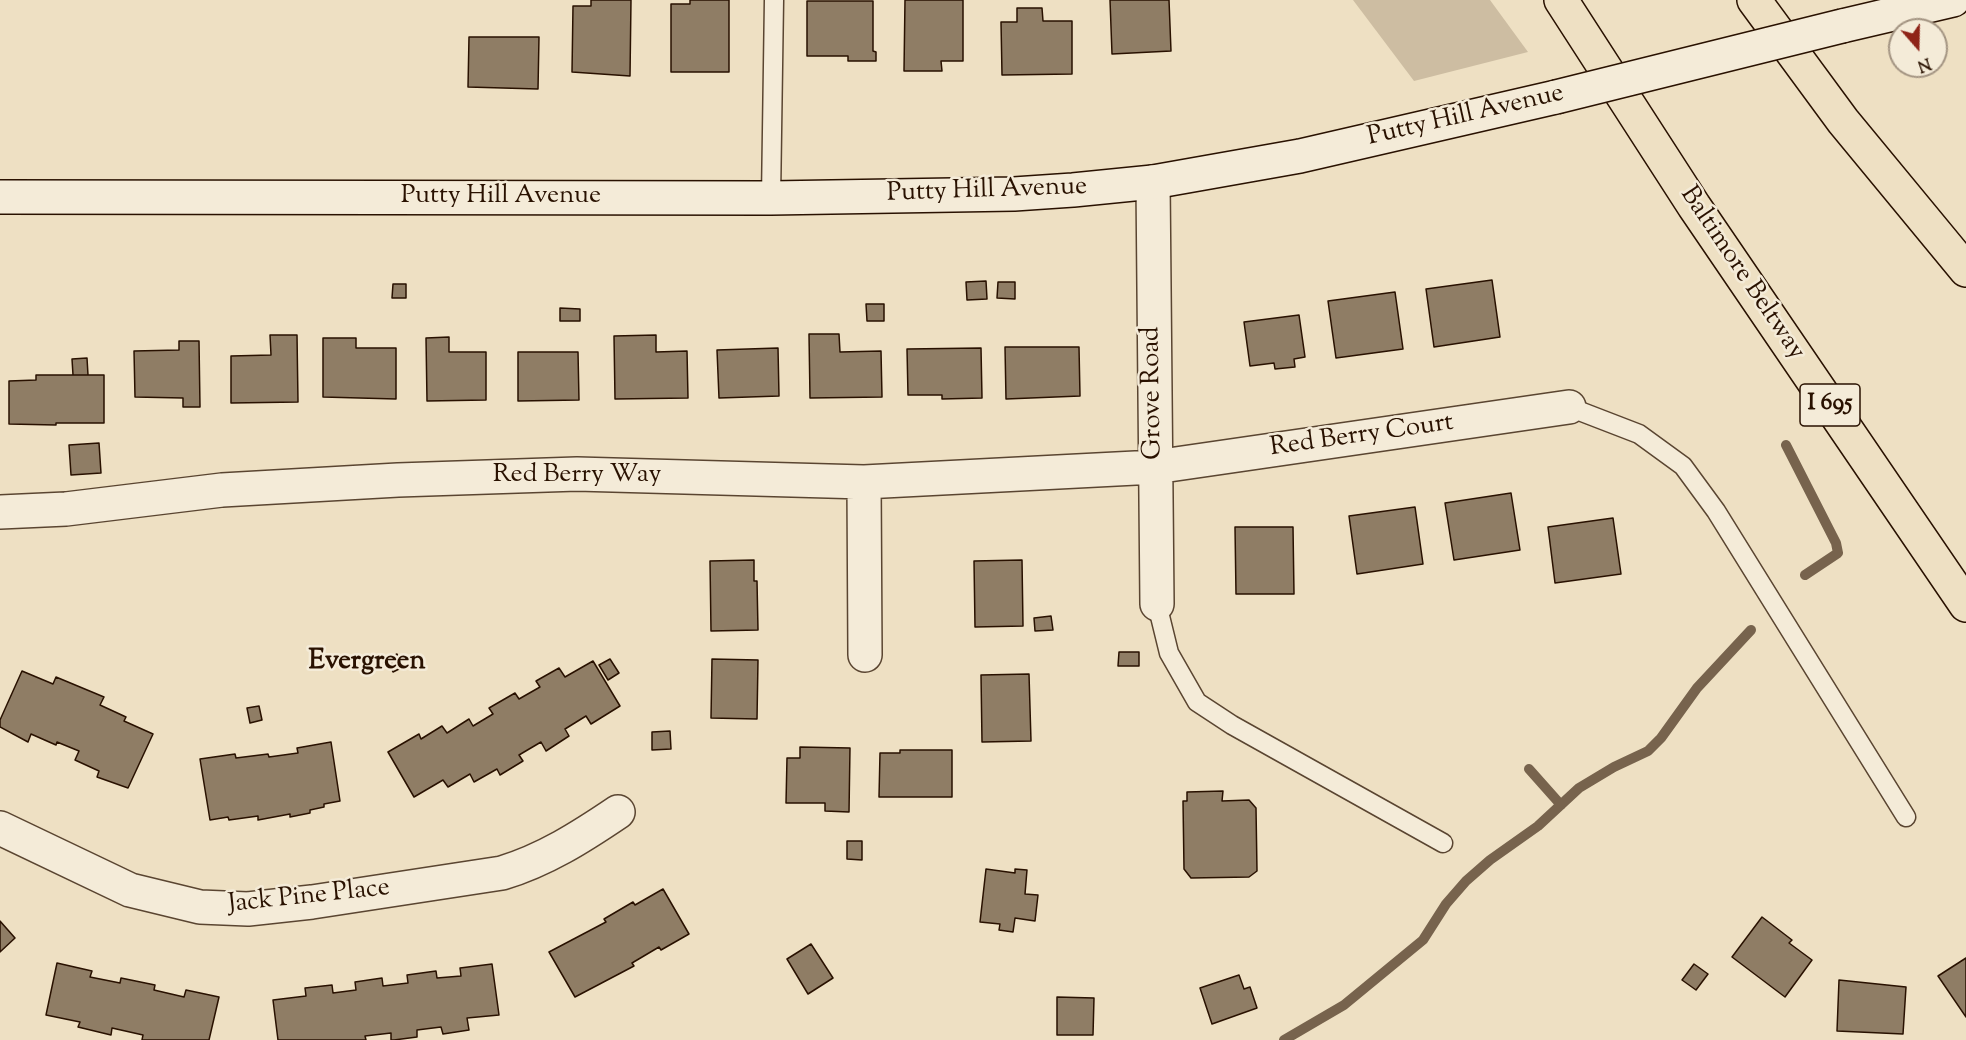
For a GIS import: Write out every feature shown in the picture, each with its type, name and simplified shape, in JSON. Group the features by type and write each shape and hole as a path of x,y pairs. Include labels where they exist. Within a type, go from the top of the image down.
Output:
{"highway":[{"name":"Baltimore Beltway","path":"1561,0 1694,206 1966,605"},
{"path":"1754,0 1843,121 1966,270"}],"street":[{"name":"Putty Hill Avenue","path":"0,196 771,198 1014,194 1152,183 1300,156 1556,97 1953,0"},
{"name":"Grove Road","path":"1152,183 1157,604"},
{"name":"Red Berry Court","path":"1155,467 1569,407"},
{"name":"Red Berry Way","path":"0,512 66,509 222,490 422,479 578,474 864,482 1155,467"},
{"path":"864,482 865,655"},
{"name":"Jack Pine Place","path":"0,828 130,890 200,908 248,909 312,902 502,873 525,866 556,852 618,812"}],"lane":[{"path":"771,198 774,0"},
{"path":"1569,407 1639,434 1683,466 1716,511 1906,817"},
{"path":"1157,604 1169,653 1197,702 1232,725 1443,843"}],"shaded area":[{"path":"1353,0 1490,0 1528,52 1414,81"}],"building":[{"path":"591,0 631,0 630,76 572,72 573,6 591,6"},
{"path":"690,0 729,0 729,72 671,72 671,4 690,4"},
{"path":"905,0 963,0 963,61 941,61 942,71 904,71"},
{"path":"1110,0 1169,0 1171,51 1112,54"},
{"path":"807,1 873,1 873,51 876,52 876,61 848,61 848,56 807,56"},
{"path":"1017,8 1042,8 1043,21 1072,21 1072,74 1002,75 1001,22 1017,22"},
{"path":"469,37 539,37 538,89 468,87"},
{"path":"1492,280 1500,337 1434,347 1426,289"},
{"path":"986,281 987,299 967,300 966,282"},
{"path":"998,282 1015,282 1015,299 997,298"},
{"path":"393,284 406,284 406,298 392,298"},
{"path":"1395,292 1403,349 1336,358 1328,301"},
{"path":"866,304 884,304 884,321 867,321"},
{"path":"560,308 580,309 580,321 560,321"},
{"path":"1299,315 1305,357 1294,359 1295,367 1275,369 1274,363 1250,366 1244,322"},
{"path":"809,334 839,334 840,352 881,351 882,397 810,398"},
{"path":"270,335 297,335 298,402 231,403 231,356 271,355"},
{"path":"656,335 656,352 687,351 688,398 615,399 614,336"},
{"path":"449,337 449,352 486,352 486,400 427,401 426,338"},
{"path":"323,338 356,338 356,348 396,348 396,399 323,397"},
{"path":"179,341 199,341 200,407 183,407 183,398 135,397 134,351 179,350"},
{"path":"1005,347 1079,347 1080,396 1006,399"},
{"path":"778,348 779,396 719,398 717,350"},
{"path":"981,348 982,398 942,399 942,395 908,395 907,349"},
{"path":"518,352 578,352 579,400 518,401"},
{"path":"87,358 88,375 73,375 72,359"},
{"path":"36,375 104,375 104,423 9,424 9,381 36,380"},
{"path":"99,443 101,473 71,475 69,445"},
{"path":"1511,493 1520,550 1454,560 1445,503"},
{"path":"1415,507 1423,564 1357,574 1349,516"},
{"path":"1613,518 1621,574 1555,583 1548,527"},
{"path":"1235,527 1293,527 1294,594 1236,594"},
{"path":"754,560 758,630 711,631 710,561"},
{"path":"1022,560 1023,626 975,627 974,561"},
{"path":"1051,616 1053,630 1035,631 1034,618"},
{"path":"1119,652 1139,652 1139,666 1118,666"},
{"path":"397,654 403,667 393,672 387,659"},
{"path":"610,659 619,673 608,680 599,665"},
{"path":"712,659 758,660 757,719 711,718"},
{"path":"593,661 620,706 591,724 586,716 565,729 569,736 546,751 541,742 519,755 523,761 500,775 497,769 474,782 470,774 448,787 443,780 414,797 388,752 419,734 421,739 442,726 447,733 469,719 473,726 493,714 489,708 515,693 519,699 540,687 536,681 559,668 565,677"},
{"path":"22,671 53,684 56,677 104,697 100,705 126,717 124,721 153,734 128,788 97,777 99,771 75,760 79,751 57,742 56,745 31,734 28,742 0,727 0,720"},
{"path":"1029,674 1031,741 982,742 981,675"},
{"path":"259,706 262,720 250,723 247,708"},
{"path":"670,731 671,749 652,750 652,732"},
{"path":"331,742 340,801 324,804 324,807 310,810 310,813 290,817 290,814 258,820 258,816 210,820 200,759 235,754 236,758 268,754 269,757 298,753 297,748"},
{"path":"800,747 850,748 849,812 825,811 825,803 786,803 787,758 800,758"},
{"path":"900,750 952,750 952,797 879,797 880,753 900,753"},
{"path":"1223,791 1222,801 1249,800 1256,808 1257,871 1249,877 1191,878 1184,869 1183,801 1187,801 1187,792"},
{"path":"847,841 862,841 862,860 847,859"},
{"path":"986,869 1015,873 1015,869 1027,870 1025,894 1038,895 1035,921 1015,918 1013,932 999,930 1000,924 980,922"},
{"path":"663,889 689,934 661,950 659,947 632,963 634,966 575,997 549,952 606,922 604,919 633,902 635,905"},
{"path":"1762,917 1792,940 1789,943 1812,960 1785,997 1732,957"},
{"path":"0,921 15,938 0,952"},
{"path":"811,944 833,978 808,994 787,959"},
{"path":"1966,958 1966,1017 1938,976"},
{"path":"57,963 92,971 90,977 120,983 121,978 155,985 154,990 184,997 186,990 219,997 209,1040 142,1040 143,1035 112,1028 111,1035 78,1027 80,1022 46,1015"},
{"path":"492,964 499,1015 467,1018 469,1030 443,1034 441,1027 417,1030 417,1037 394,1040 391,1040 391,1033 365,1036 366,1040 278,1040 273,1000 306,996 305,988 332,985 333,993 356,990 355,982 382,978 383,986 408,983 407,975 436,971 437,978 461,976 460,968"},
{"path":"1694,964 1708,974 1696,990 1682,980"},
{"path":"1239,975 1244,989 1250,987 1257,1008 1212,1024 1200,988"},
{"path":"1839,980 1906,987 1903,1034 1837,1031"},
{"path":"1057,997 1094,998 1093,1035 1057,1035"}],"waterway":[{"path":"1786,445 1836,543 1838,553 1805,575"},
{"path":"1284,1040 1344,1005 1423,940 1446,904 1466,881 1490,860 1538,826 1579,788 1614,767 1648,751 1661,738 1697,688 1751,630"},
{"path":"1529,769 1561,805"}],"district":[{"name":"Evergreen","path":"367,663"}]}
